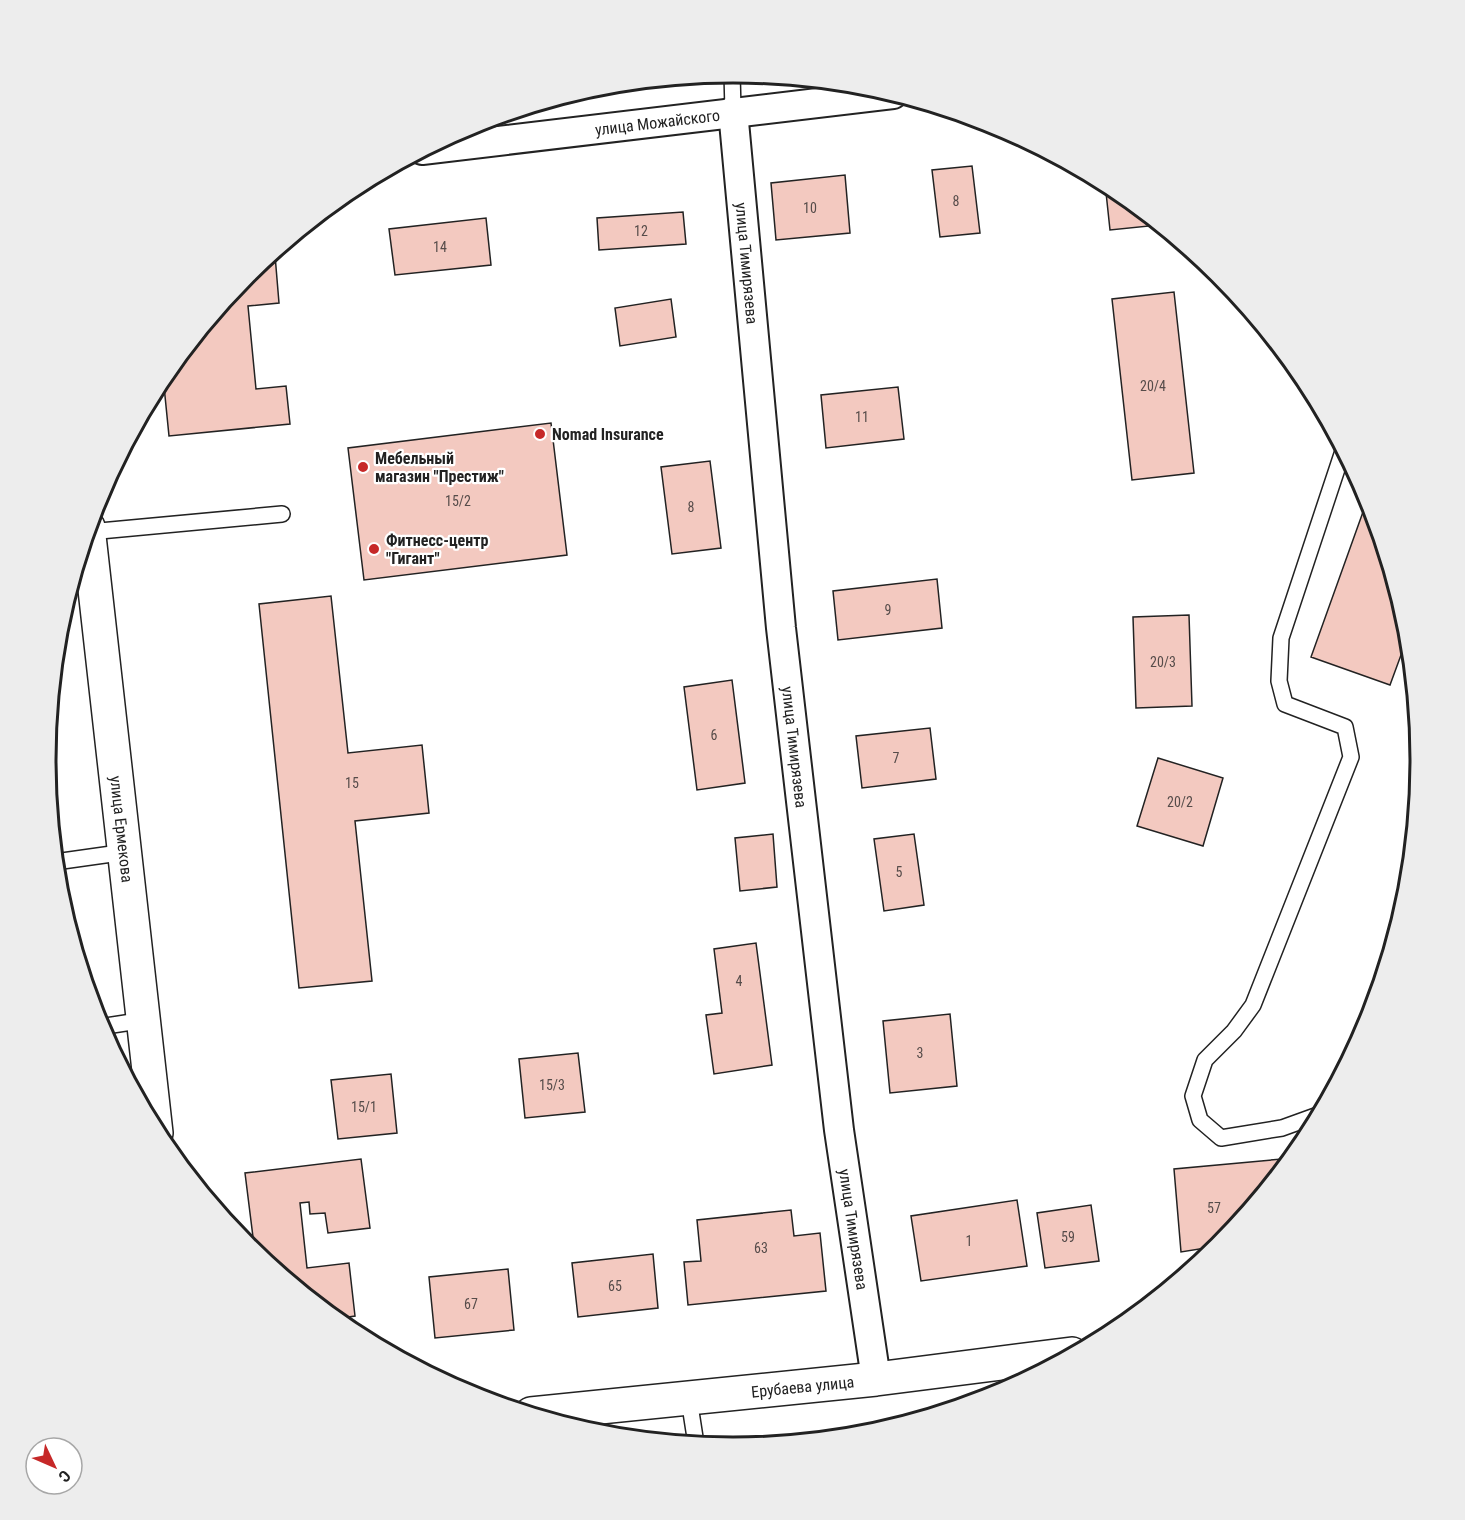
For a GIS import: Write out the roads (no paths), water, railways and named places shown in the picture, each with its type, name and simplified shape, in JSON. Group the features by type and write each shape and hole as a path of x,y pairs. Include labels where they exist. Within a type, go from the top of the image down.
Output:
{"main road":[{"name":"улица Ермекова","path":"90,546 154,1110"},
{"name":"Ерубаева улица","path":"551,1412 876,1379 1051,1357"}],"street":[{"name":"улица Можайского","path":"446,147 868,97"},
{"name":"улица Тимирязева","path":"733,111 785,663 839,1130 876,1379"}],"lane":[{"path":"732,83 733,111"},
{"path":"1306,1119 1282,1128 1221,1138 1200,1120 1193,1096 1205,1060 1234,1031 1253,1005 1351,757 1345,727 1285,704 1279,681 1281,638 1340,461"},
{"path":"96,528 282,514"},
{"path":"63,861 126,852"},
{"path":"110,1025 145,1020"},
{"path":"689,1399 695,1436"}],"place":[{"name":"Nomad Insurance","path":"540,434"},
{"name":"Мебельный магазин \"Престиж\"","path":"363,467"},
{"name":"Фитнесс-центр \"Гигант\"","path":"374,549"}]}
